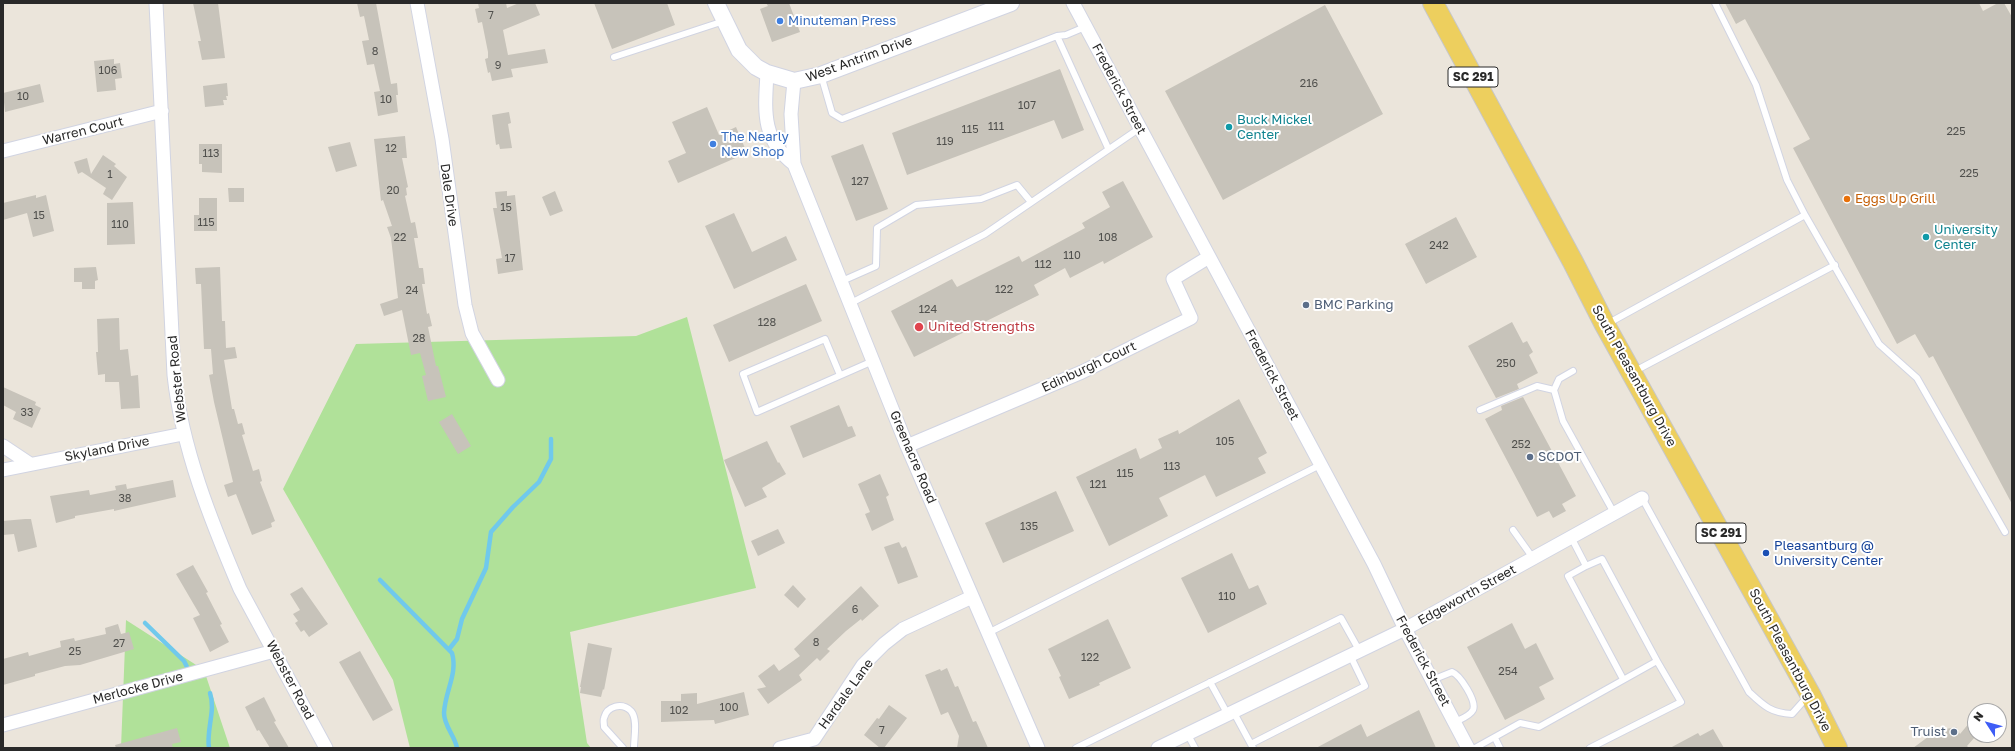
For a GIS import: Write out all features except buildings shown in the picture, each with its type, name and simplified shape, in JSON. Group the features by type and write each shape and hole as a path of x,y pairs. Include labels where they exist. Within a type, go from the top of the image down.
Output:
{"main road":[{"name":"South Pleasantburg Drive","path":"1433,3 1573,262 1631,373 1810,694 1837,748"}],"street":[{"name":"Webster Road","path":"156,3 174,375 183,434 240,589 326,748"},
{"name":"Dale Drive","path":"418,3 442,139 465,305 472,333 498,380"},
{"name":"West Antrim Drive","path":"716,3 739,50 756,67 767,73 794,81 822,75 1005,4"},
{"name":"Frederick Street","path":"1073,3 1208,258 1374,564 1405,629 1468,748"},
{"name":"Greenacre Road","path":"767,73 765,114 768,127 780,154 794,164"},
{"name":"Greenacre Road","path":"794,81 791,114 794,164 907,446 1038,748"},
{"name":"Warren Court","path":"3,151 162,111"},
{"name":"Edinburgh Court","path":"907,446 1082,372 1191,318 1172,279 1208,258"},
{"name":"Skyland Drive","path":"3,470 183,434"},
{"path":"3,446 30,464"},
{"name":"Edgeworth Street","path":"1158,748 1188,735 1230,712 1354,652 1405,629 1642,498"},
{"name":"Hardale Lane","path":"780,748 814,743 863,665 884,644 903,629 972,597"},
{"name":"Merlocke Drive","path":"3,725 274,651"}],"lane":[{"path":"1715,3 1756,85 1787,180 1805,215 1879,344 1917,378 2005,532"},
{"path":"614,57 724,21"},
{"path":"822,75 832,113 842,119 1057,36 1066,35 1086,27"},
{"path":"1057,36 1108,148"},
{"path":"851,304 985,234 1108,148 1140,128"},
{"path":"842,281 876,266 877,228 916,205 981,199 1017,186 1030,202"},
{"path":"1605,325 1805,215"},
{"path":"1631,373 1835,265"},
{"path":"840,375 825,338 743,374 757,412 873,361"},
{"path":"1573,371 1559,379 1554,390 1562,421 1614,513"},
{"path":"1480,410 1537,386 1554,390"},
{"path":"988,633 1320,465"},
{"path":"1642,498 1749,692 1763,706 1778,713 1792,714 1810,694"},
{"path":"1513,530 1533,558"},
{"path":"1571,537 1586,566"},
{"path":"1590,748 1681,702 1602,559 1568,576 1623,679"},
{"path":"1076,748 1210,682 1341,618 1365,686 1252,746 1210,682"},
{"path":"1475,748 1520,723 1539,727 1657,661"},
{"path":"1432,680 1452,672 1461,680 1469,694 1474,704 1473,709 1469,714 1455,722"},
{"path":"622,748 604,727 604,718 608,711 615,706 623,706 632,712 635,722 634,748"},
{"path":"1188,735 1195,748"},
{"path":"1495,738 1500,748"}],"green space":[{"path":"687,317 756,588 570,632 587,743 591,748 410,748 393,680 283,489 356,344 636,336"},
{"path":"126,620 204,670 230,748 121,748"}],"waterway":[{"path":"450,648 457,639 462,619 486,568 491,532 513,507 539,482 551,459 551,439"},
{"path":"380,580 452,653 453,668 445,705 444,718 457,748"},
{"path":"145,623 184,661 187,667"},
{"path":"209,748 208,741 212,713 212,700 210,693"}],"place":[{"name":"Minuteman Press","path":"780,21"},
{"name":"Buck Mickel Center","path":"1229,127"},
{"name":"The Nearly New Shop","path":"713,144"},
{"name":"Eggs Up Grill","path":"1847,199"},
{"name":"University Center","path":"1926,237"},
{"name":"BMC Parking","path":"1306,305"},
{"name":"United Strengths","path":"919,327"},
{"name":"SCDOT","path":"1530,457"},
{"name":"Pleasantburg @ University Center","path":"1766,553"},
{"name":"Truist","path":"1954,732"}]}
